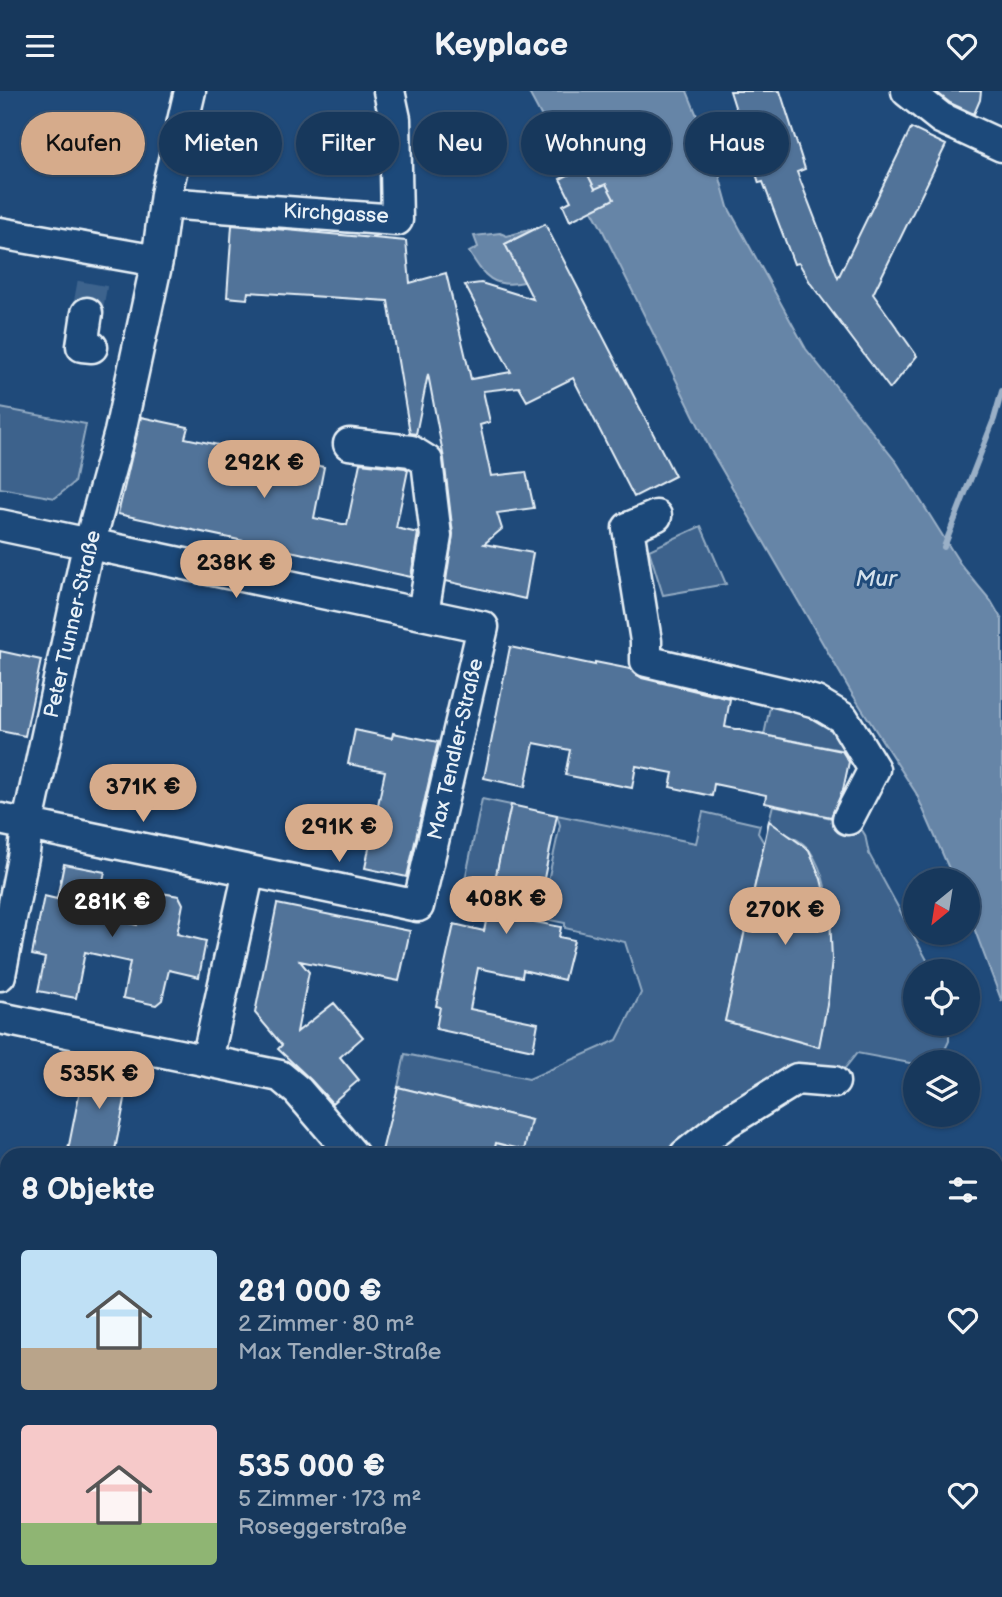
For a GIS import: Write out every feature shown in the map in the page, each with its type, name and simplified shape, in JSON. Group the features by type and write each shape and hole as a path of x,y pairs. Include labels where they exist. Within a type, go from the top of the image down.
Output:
{"street":[{"name":"Peter Tunner-Straße","path":"0,975 24,852 13,823 120,432 150,265 190,91"},
{"name":"Kirchgasse","path":"166,198 233,207 397,220 395,119 388,91"},
{"path":"907,91 941,118 1002,146"},
{"path":"0,233 97,257 150,265"},
{"path":"87,313 82,346 92,347"},
{"path":"0,525 423,613 436,536 427,461 411,451 349,444"},
{"path":"656,516 628,528 646,641 646,661 792,695 816,702 843,718 874,769 848,819"},
{"name":"Max Tendler-Straße","path":"13,823 418,906 483,627 423,613"},
{"path":"207,1060 249,871"},
{"path":"0,1018 280,1076 298,1091 346,1148"},
{"path":"694,1148 727,1122 797,1079 834,1082"}],"shaded area":[{"path":"0,408 86,424 74,483 55,498 0,488"},
{"path":"701,526 726,584 663,595 649,550"},
{"path":"772,697 821,713 851,752 764,735"},
{"path":"482,799 511,805 489,910 460,904"},
{"path":"773,805 858,824 865,835 869,854 903,916 903,945 919,945 926,959 903,959 903,1036 949,1036 945,1050 903,1050 903,1062 857,1053 834,1082 797,1079 695,1148 495,1148 496,1143 531,1120 398,1087 405,1054 529,1079 617,1040 641,993 625,942 565,928 565,923 540,918 560,825 557,815 696,843 703,812 760,825 758,833 764,843 725,1021 818,1047 830,975 830,919 826,893 820,870 810,851 791,836 767,829"}],"water":[{"name":"Mur","path":"528,91 687,91 696,112 685,112 685,175 719,175 728,207 806,349 897,463 961,565 991,601 1002,620 1002,1002 980,944 980,868 949,868 916,793 851,692 710,449 573,175 671,175 671,112 539,112"},
{"path":"536,228 505,244 524,282 504,284 490,279 469,252 478,247 474,236 500,233 507,236"}],"building":[{"path":"730,91 780,91 787,112 737,112"},
{"path":"935,91 981,91 974,114 950,103"},
{"path":"789,119 805,169 797,172 838,278 911,128 946,145 873,294 917,356 890,389 811,284 799,263 794,264 763,182 759,183 756,175 789,175"},
{"path":"568,175 588,175 595,189 606,184 614,199 570,221 563,205 571,201 560,179"},
{"path":"545,224 675,476 634,497 573,378 527,401 519,387 483,391 490,422 480,425 491,476 526,472 534,508 497,513 502,529 484,544 533,553 525,599 446,581 453,534 444,459 428,374 416,434 410,433 388,301 248,292 247,299 227,297 232,225 406,241 410,283 446,273 471,379 511,372 465,285 481,283 533,299 505,244"},
{"path":"141,417 188,427 185,438 324,467 314,518 347,525 360,463 405,468 408,470 396,528 418,533 411,577 118,514"},
{"path":"510,647 595,665 595,662 630,669 642,678 730,699 725,727 842,751 849,762 843,790 831,817 765,803 766,795 714,784 712,796 670,787 673,773 636,766 632,788 565,775 570,750 534,743 525,787 484,778"},
{"path":"0,651 41,660 25,736 0,731"},
{"path":"355,730 392,738 393,733 438,742 407,877 365,868 385,771 348,764"},
{"path":"511,805 557,815 535,922 561,927 559,937 574,940 564,980 523,970 522,977 478,968 470,1009 538,1023 533,1050 436,1029 440,1007 436,1006 454,924 484,931"},
{"path":"769,821 809,850 821,879 830,917 832,959 819,1047 725,1021"},
{"path":"64,864 105,872 95,915 137,925 143,890 179,896 183,904 177,934 206,941 199,977 169,970 162,1000 156,1005 123,998 130,962 85,952 76,998 38,991 45,958 32,955 44,896 57,899"},
{"path":"277,904 410,931 399,981 300,961 309,972 297,1032 334,1003 363,1037 340,1057 359,1080 332,1103 278,1049 282,1045 255,1013"},
{"path":"85,1065 110,1070 111,1065 131,1069 115,1148 68,1148"},
{"path":"398,1087 531,1120 524,1148 496,1143 495,1148 383,1148"}],"waterway":[{"path":"944,547 994,419 1002,391"}],"tunnel":[{"path":"87,313 96,264"}]}
